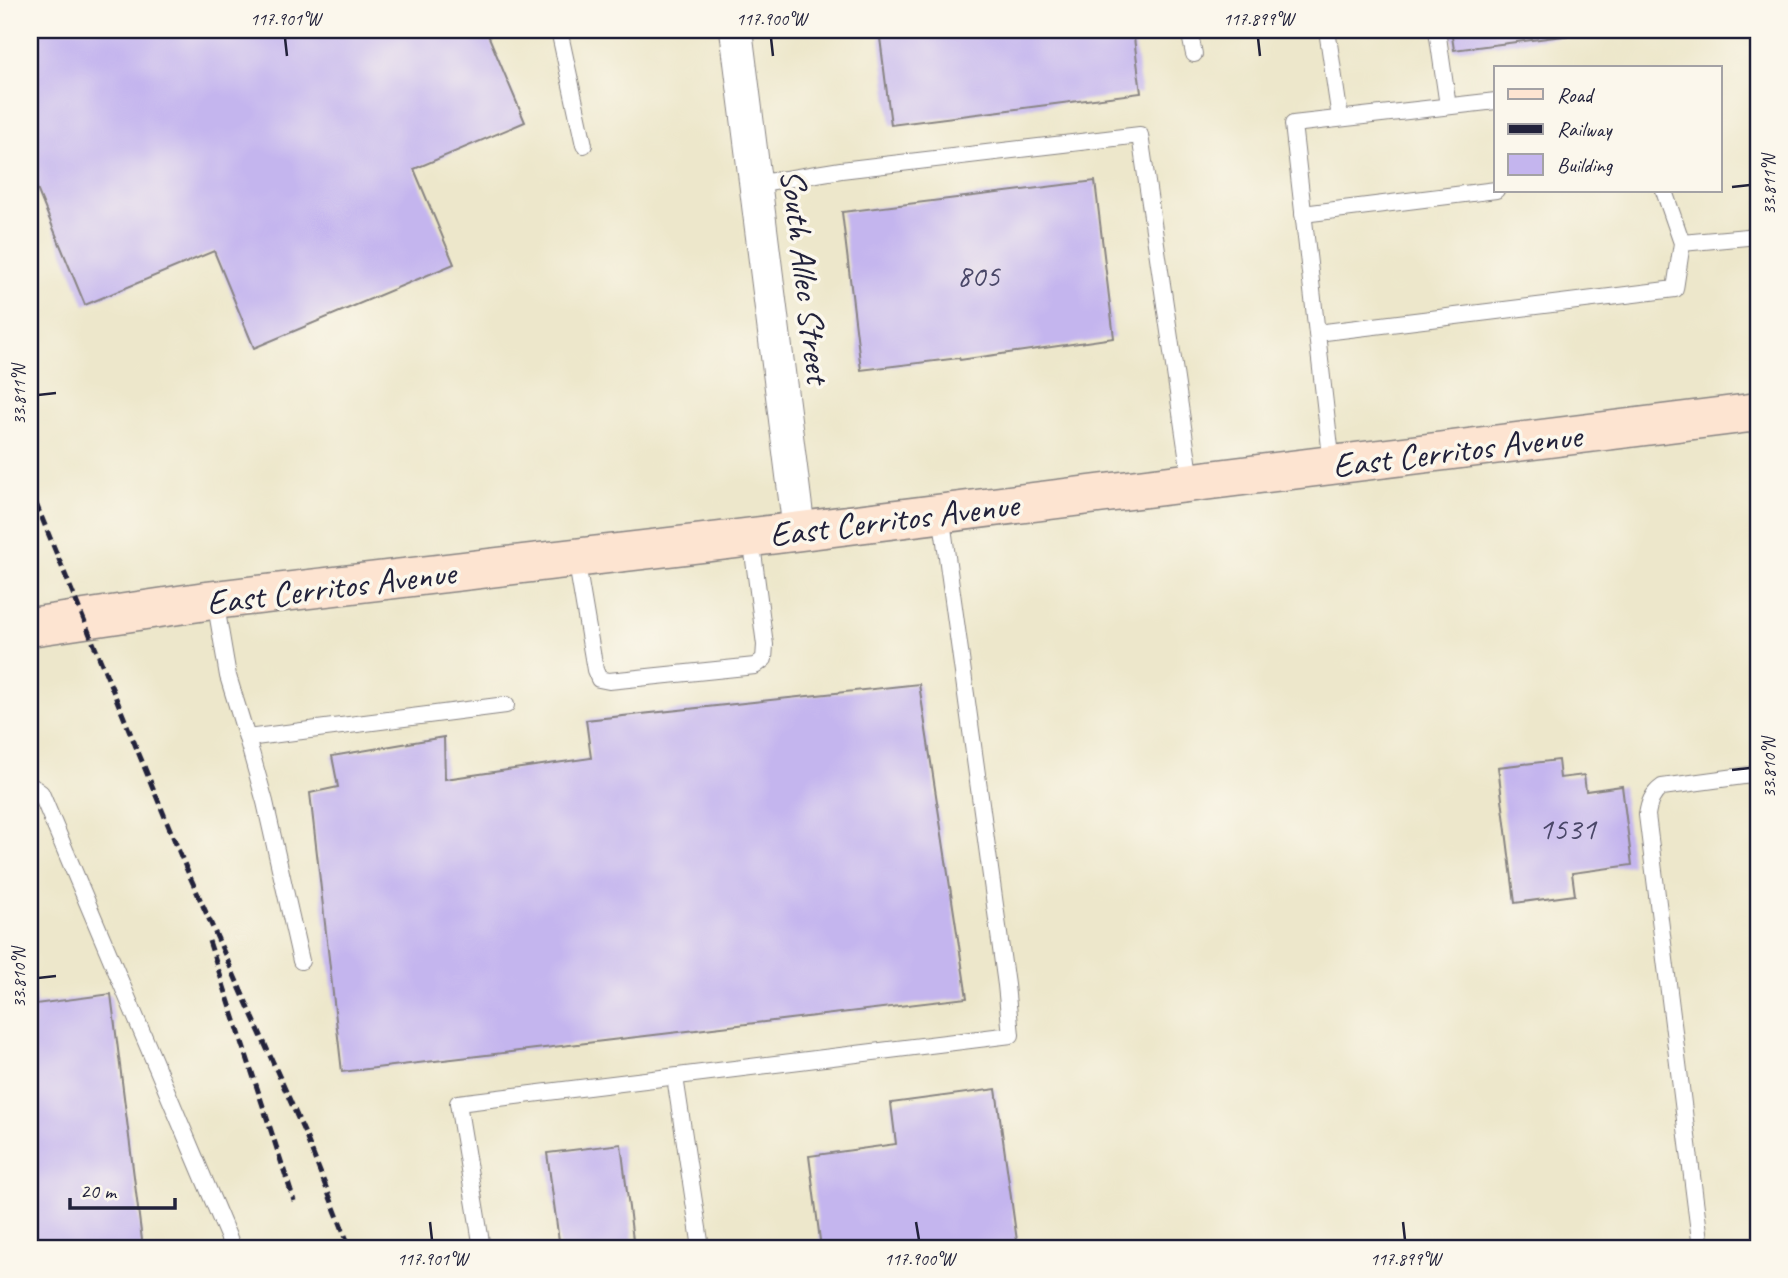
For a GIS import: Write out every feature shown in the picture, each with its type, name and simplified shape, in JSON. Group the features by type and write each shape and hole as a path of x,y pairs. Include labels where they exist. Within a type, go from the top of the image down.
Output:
{"main road":[{"name":"East Cerritos Avenue","path":"30,627 215,600 751,537 1758,412"}],"street":[{"name":"South Allec Street","path":"736,30 799,531"}],"lane":[{"path":"559,30 584,145"},
{"path":"1189,30 1194,54"},
{"path":"1327,30 1340,118"},
{"path":"1437,30 1448,106"},
{"path":"1332,465 1293,124 1494,101"},
{"path":"755,184 841,170 1140,135 1191,481"},
{"path":"1303,214 1494,190"},
{"path":"1317,333 1675,289 1682,243 1664,192"},
{"path":"1682,243 1758,236"},
{"path":"482,1248 458,1103 1011,1035 941,513"},
{"path":"576,558 595,670 599,679 609,681 755,666 764,659 765,645 751,537"},
{"path":"215,600 228,676 265,803 301,961"},
{"path":"247,738 506,705"},
{"path":"1701,1248 1647,815 1649,802 1662,787 1758,774"},
{"path":"30,785 41,793 233,1248"},
{"path":"675,1077 701,1248"}],"building":[{"path":"30,30 486,30 525,122 414,169 454,264 254,348 214,251 85,305 30,172"},
{"path":"879,30 1133,30 1141,93 891,125"},
{"path":"1451,30 1602,30 1602,31 1454,50"},
{"path":"1095,181 1114,338 960,360 861,370 842,212"},
{"path":"919,684 967,998 342,1072 310,793 338,787 332,756 444,737 445,779 591,758 586,720"},
{"path":"1558,760 1560,778 1584,775 1586,791 1622,786 1632,865 1572,873 1575,895 1515,903 1498,767"},
{"path":"30,966 36,1004 111,994 143,1248 30,1248"},
{"path":"996,1089 1018,1248 821,1248 809,1156 896,1144 891,1103"},
{"path":"621,1144 634,1248 560,1248 547,1153"}],"railway":[{"path":"30,489 183,861 305,1134 350,1248"},
{"path":"209,941 294,1201"}]}
